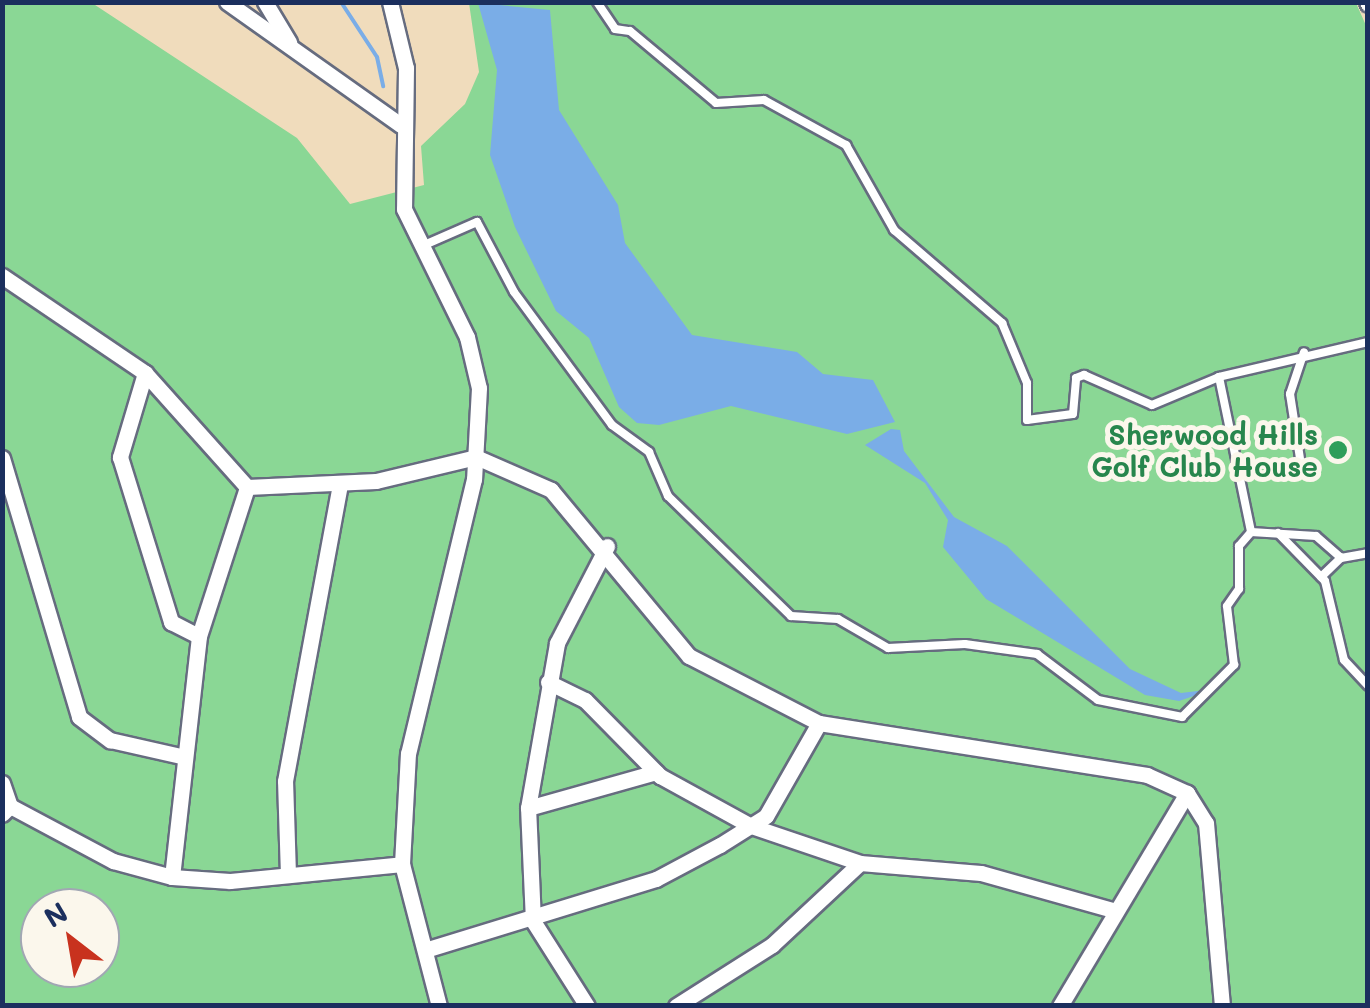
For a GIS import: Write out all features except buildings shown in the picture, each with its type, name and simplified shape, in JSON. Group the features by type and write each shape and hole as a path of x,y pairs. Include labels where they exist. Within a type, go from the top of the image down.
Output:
{"street":[{"path":"227,2 402,125"},
{"path":"265,2 294,50"},
{"path":"390,2 406,68 399,168 414,245 467,337 479,388 476,457 415,701 402,864 439,1006"},
{"path":"4,281 145,373 247,488"},
{"path":"145,373 120,457 171,622 199,636"},
{"path":"247,488 340,483 476,457 552,490 607,546 690,656 820,724 1147,775 1187,792 1206,823 1222,1006"},
{"path":"2,458 79,717 110,740 186,757"},
{"path":"288,875 285,782 340,483"},
{"path":"172,877 199,636 247,488"},
{"path":"587,1006 534,921 528,808 557,643 607,546"},
{"path":"548,682 585,700 656,772 751,826 860,864 981,873 1116,911"},
{"path":"426,950 534,921 656,880 751,826 791,782 820,724"},
{"path":"528,808 656,772"},
{"path":"2,783 6,810 113,860 172,877 288,875 402,864"},
{"path":"1060,1006 1187,792"},
{"path":"676,1006 772,945 860,864"}],"lane":[{"path":"597,2 615,29 630,31 716,103 764,100 846,144 894,230 1002,323 1027,383 1027,420 1074,414 1076,378 1084,375 1152,405 1220,378 1304,352 1368,342"},
{"path":"414,245 430,247 477,222 514,292 612,425 648,452 668,496 780,611 838,619 888,648 965,644 1037,654 1098,700 1166,716 1198,710 1234,665 1228,606 1239,589 1239,546 1251,532"},
{"path":"1301,465 1290,394 1304,352"},
{"path":"1220,378 1251,532"},
{"path":"1251,532 1316,536 1342,558"},
{"path":"1278,533 1321,578 1342,621 1344,660 1368,686"},
{"path":"1321,578 1342,558 1368,553"}],"green space":[{"path":"2,3 92,3 297,138 350,204 424,185 421,146 465,104 479,72 469,3 1356,3 1368,30 1367,1005 3,1005"}],"water":[{"path":"478,3 550,10 559,110 618,205 625,243 692,335 797,352 823,374 873,380 895,422 847,434 731,406 659,425 637,423 619,407 589,338 556,311 515,227 490,155 497,70"},
{"path":"891,429 900,430 904,451 954,517 1007,546 1130,669 1181,693 1214,689 1179,701 1145,695 986,599 943,547 948,520 925,483 865,445"}],"waterway":[{"path":"341,2 377,57 383,86"}],"place":[{"name":"Sherwood Hills Golf Club House","path":"1338,450"}]}
